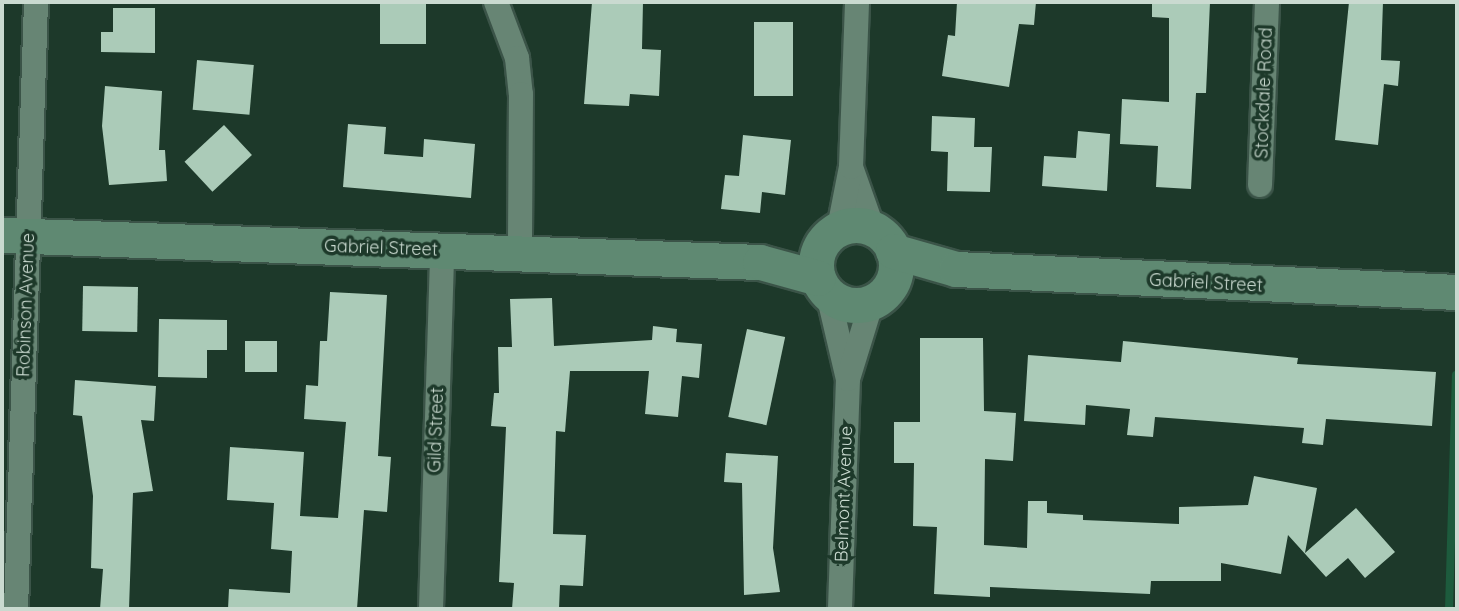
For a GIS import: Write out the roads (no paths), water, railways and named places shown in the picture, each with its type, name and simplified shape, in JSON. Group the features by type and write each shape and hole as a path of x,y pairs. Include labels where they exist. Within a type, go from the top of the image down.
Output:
{"street":[{"name":"Robinson Avenue","path":"16,609 15,235 36,2"},
{"path":"496,2 517,58 521,94 520,250"},
{"name":"Belmont Avenue","path":"840,609 848,379 826,262 851,167 857,2"},
{"name":"Stockdale Road","path":"1260,185 1267,2"},
{"name":"Belmont Avenue","path":"848,379 882,266 851,167"},
{"name":"Gabriel Street","path":"15,235 442,250 520,250 760,262 826,262"},
{"name":"Gild Street","path":"432,609 442,250"},
{"path":"826,262 882,266"},
{"path":"826,262 849,304 882,266"},
{"name":"Gabriel Street","path":"882,266 1457,292"}],"waterway":[{"path":"1449,609 1456,375"}]}
